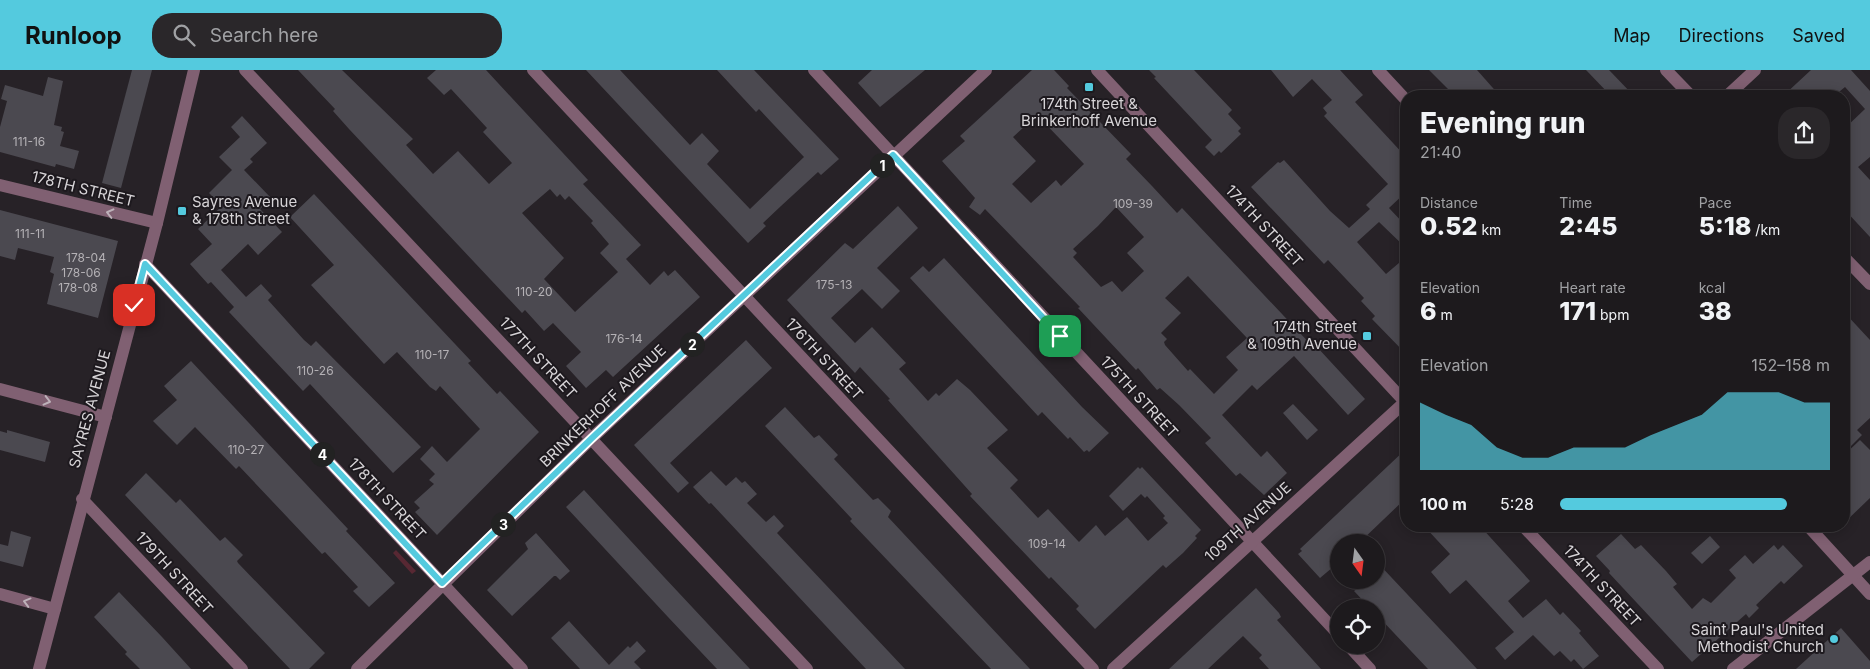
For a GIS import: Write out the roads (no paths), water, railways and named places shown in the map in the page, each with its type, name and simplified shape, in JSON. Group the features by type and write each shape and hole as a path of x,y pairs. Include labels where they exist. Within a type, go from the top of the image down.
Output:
{"street":[{"name":"SAYRES AVENUE","path":"39,669 82,498 106,417 157,223 194,70"},
{"name":"177TH STREET","path":"245,70 807,669"},
{"name":"176TH STREET","path":"533,70 742,296 1093,669"},
{"name":"175TH STREET","path":"814,70 1330,625"},
{"name":"BRINKERHOFF AVENUE","path":"357,669 442,583 592,438 986,70"},
{"name":"174TH STREET","path":"1097,70 1400,396"},
{"path":"1666,70 1685,90"},
{"path":"1733,90 1755,70"},
{"path":"1384,72 1400,92"},
{"name":"178TH STREET","path":"0,185 157,223"},
{"path":"1850,262 1870,284"},
{"name":"178TH STREET","path":"145,264 522,669"},
{"path":"0,389 106,417"},
{"name":"109TH AVENUE","path":"1114,669 1251,541 1400,407"},
{"name":"179TH STREET","path":"82,498 242,669"},
{"name":"174TH STREET","path":"1529,532 1658,669"},
{"path":"1814,532 1870,594"},
{"path":"1733,669 1870,562"},
{"path":"0,594 55,609"},
{"path":"1356,654 1370,669"}],"place":[{"name":"174th Street & Brinkerhoff Avenue","path":"1089,87"},
{"name":"Sayres Avenue & 178th Street","path":"182,211"},
{"name":"174th Street & 109th Avenue","path":"1367,336"},
{"name":"Saint Paul's United Methodist Church","path":"1834,639"}]}
